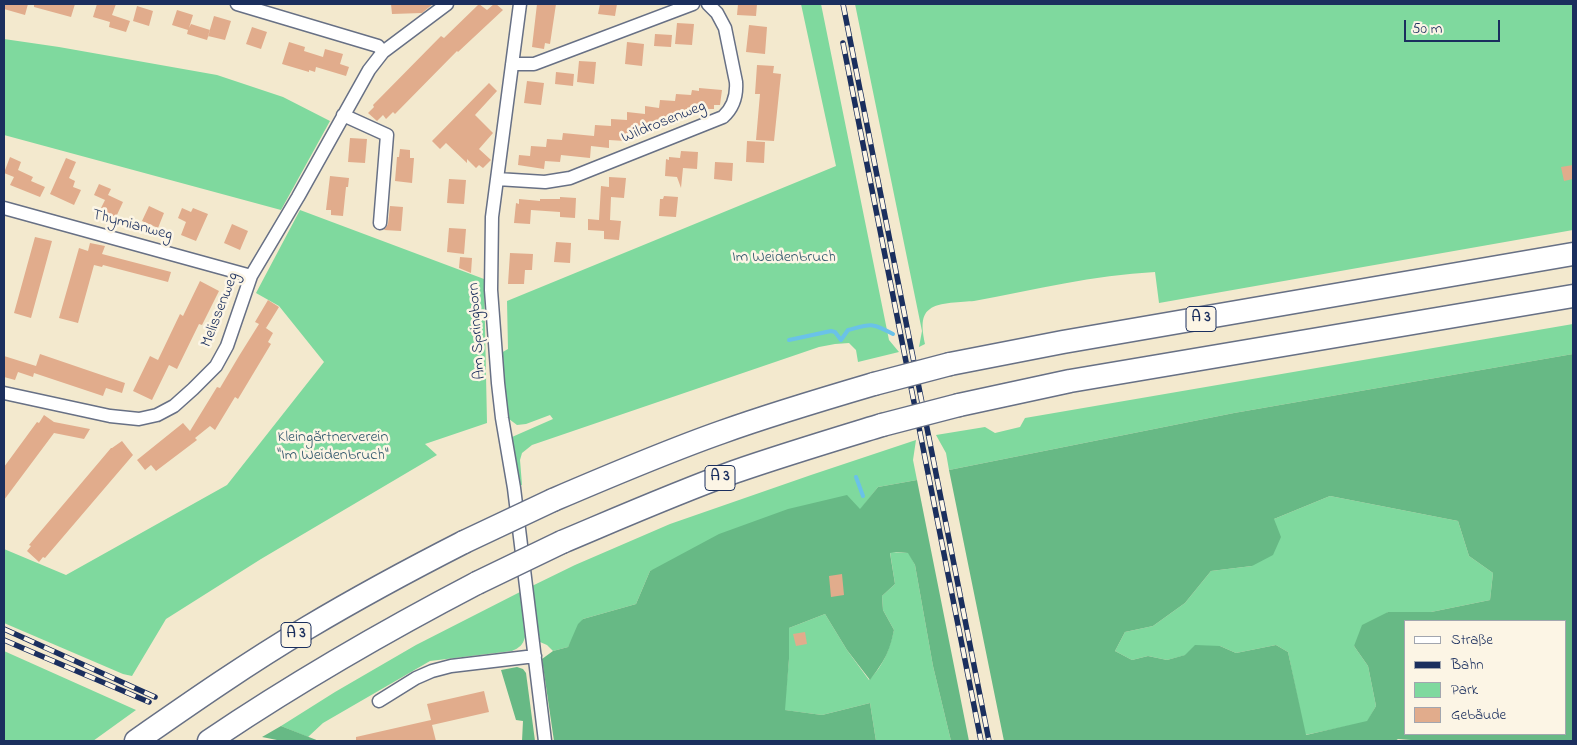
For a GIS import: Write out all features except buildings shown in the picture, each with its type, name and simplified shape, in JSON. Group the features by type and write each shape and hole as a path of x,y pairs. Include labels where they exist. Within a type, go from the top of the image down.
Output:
{"highway":[{"name":"A 3","path":"136,741 219,684 306,628 385,583 464,542 553,500 636,464 722,432 874,384 950,364 1063,342 1573,254"},
{"name":"A 3","path":"209,741 253,711 339,658 403,621 477,583 562,542 651,504 805,448 959,405 1070,381 1573,296"}],"street":[{"path":"237,4 378,46 383,52"},
{"name":"Melissenweg","path":"4,393 110,416 139,419 157,415 174,406 216,366 227,346 251,276 298,197 369,70 383,52 448,4"},
{"name":"Am Springborn","path":"520,4 492,217 491,290 502,418 514,488 545,741"},
{"path":"512,64 534,64 693,4"},
{"name":"Wildrosenweg","path":"497,179 545,182 570,178 723,117 729,112 734,102 737,91 736,82 725,28 717,13 708,4"},
{"path":"343,116 387,135 380,223"},
{"name":"Thymianweg","path":"4,208 251,276"},
{"path":"379,701 416,678 432,671 450,666 535,656"}],"green space":[{"name":"Im Weidenbruch","path":"801,4 821,4 889,340 899,352 858,362 856,350 849,343 819,347 532,445 522,453 520,460 522,485 518,486 512,437 553,419 550,415 526,424 517,425 509,419 501,353 508,349 507,301 836,166"},
{"path":"855,4 1573,4 1573,230 1159,303 1155,272 1109,276 974,301 945,304 930,309 924,316 923,335 925,344 919,347 922,331"},
{"path":"4,39 217,75 283,97 330,121 281,210 4,135"},
{"name":"Kleingärtnerverein \"Im Weidenbruch\"","path":"300,210 484,279 487,423 425,444 437,455 261,559 166,619 132,676 123,674 4,623 4,549 66,575 227,485 324,362 279,306 256,293"},
{"path":"1573,324 1573,354 1234,413 949,470 946,453 936,435 985,427 995,433 1020,427 1025,418"},
{"path":"1573,354 1573,741 1413,741 1398,739 1395,741 1004,741 949,470 1234,413","holes":["1330,496 1458,521 1469,556 1493,573 1490,600 1431,612 1388,612 1362,625 1354,646 1368,666 1376,706 1367,721 1306,735 1288,652 1276,645 1236,653 1220,646 1195,645 1185,655 1167,660 1148,656 1132,660 1115,651 1125,632 1153,626 1185,603 1211,571 1252,566 1273,555 1281,537 1274,519"]},
{"path":"916,440 913,460 917,480 878,487 860,510 650,571 636,604 583,619 568,647 553,651 547,645 540,642 532,586 575,565 670,524"},
{"path":"917,480 969,741 951,741 933,666 915,565 908,553 896,552 890,553 895,584 882,596 883,610 894,630 885,657 870,680 847,650 825,614 789,628 789,659 785,710 822,715 870,703 876,741 554,741 542,659 553,651 568,647 578,624 583,619 636,604 650,571 719,534 788,509 847,495 860,509 878,487"},
{"path":"1330,496 1458,521 1469,556 1493,573 1490,600 1431,612 1388,612 1354,646 1368,666 1376,706 1367,722 1305,735 1288,652 1276,645 1236,653 1220,646 1167,660 1148,656 1132,660 1115,651 1125,632 1153,626 1185,603 1211,571 1252,566 1274,519"},
{"path":"890,552 909,553 915,565 933,666 951,741 876,741 870,703 822,715 784,710 789,659 789,628 825,614 847,650 869,680 879,669 888,651 894,630 883,610 882,596 895,584"},
{"path":"520,592 525,637 517,649 430,661 323,723 308,737 281,726 416,645"},
{"path":"4,651 136,710 93,741 4,741"},
{"path":"517,667 523,669 526,673 535,741 522,741 523,721 516,720 501,670"},
{"path":"281,726 319,741 282,741 262,737"}],"waterway":[{"path":"789,340 831,331 835,332 841,340 848,330 867,325 880,327 893,334"},
{"path":"856,477 863,496"}],"railway":[{"path":"843,4 989,741"},
{"path":"843,43 981,741"},
{"path":"4,629 155,697"},
{"path":"4,640 149,702"}]}
